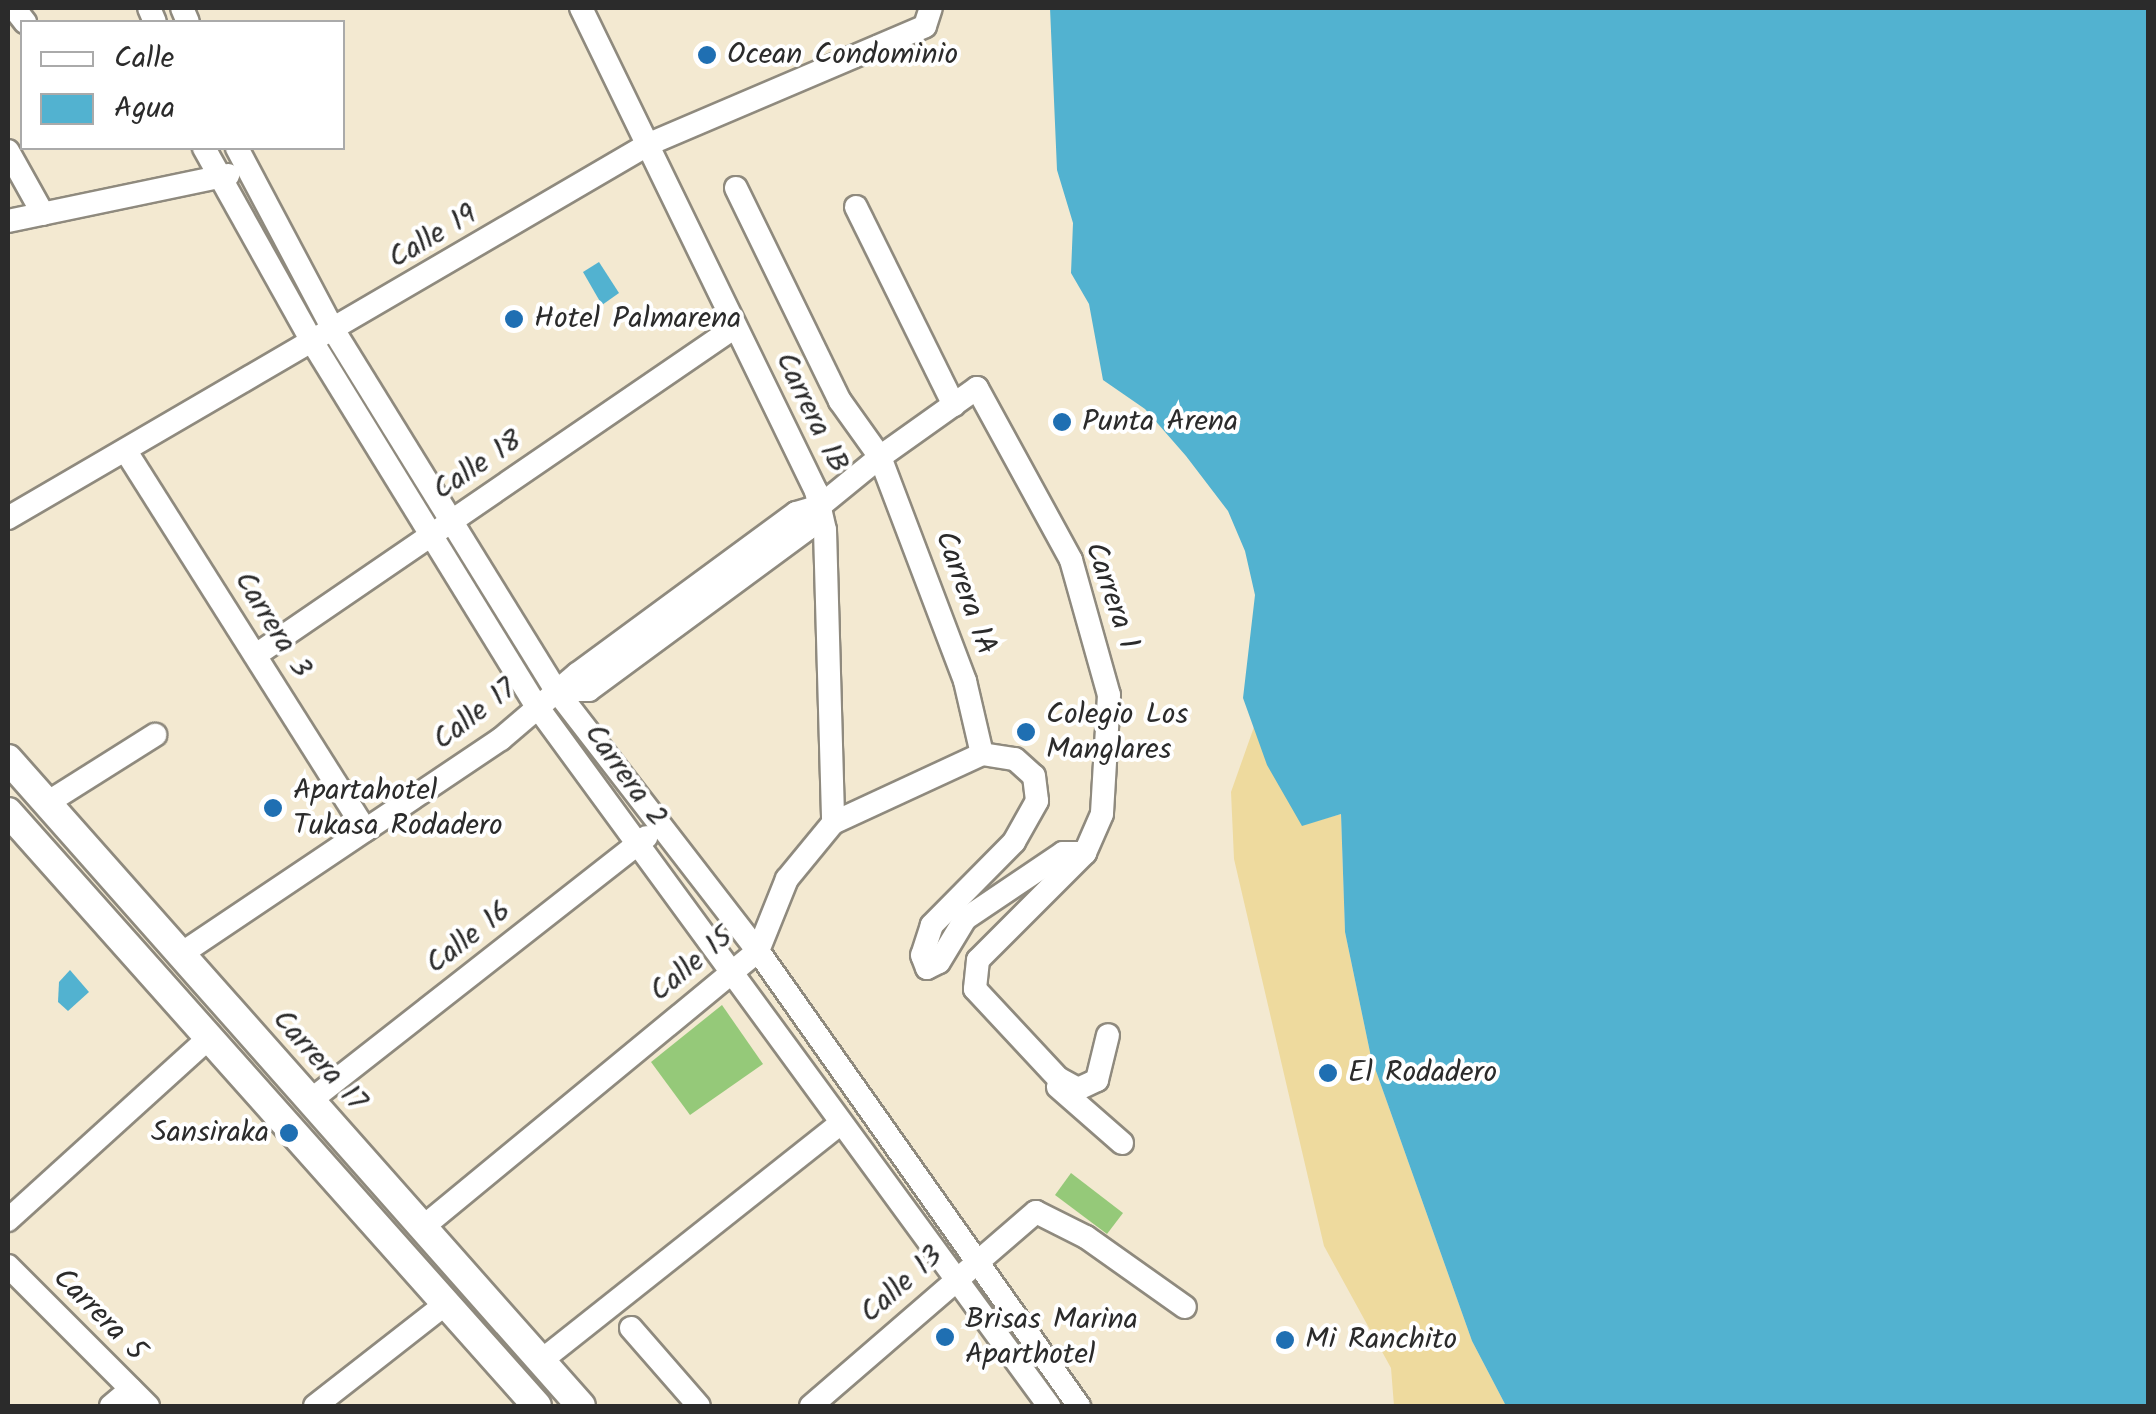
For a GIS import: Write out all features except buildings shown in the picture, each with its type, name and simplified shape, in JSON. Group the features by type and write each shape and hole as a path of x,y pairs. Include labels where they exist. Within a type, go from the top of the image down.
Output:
{"main road":[{"name":"Carrera 17","path":"8,759 582,1406"},
{"path":"12,826 210,1037 537,1406"}],"street":[{"name":"Carrera 1B","path":"581,8 820,506 833,823"},
{"name":"Calle 19","path":"8,518 127,453 649,144 903,36 929,22 930,8"},
{"name":"Carrera 2","path":"205,150 217,179 313,343 556,690 664,823 758,951 1079,1406"},
{"path":"8,151 43,214"},
{"name":"Carrera 2","path":"242,158 536,705 952,1280 1049,1406"},
{"path":"8,221 217,179 242,158"},
{"name":"Carrera 1A","path":"736,188 840,401 880,457 965,680 982,754"},
{"path":"856,207 954,406"},
{"name":"Calle 18","path":"256,655 735,327"},
{"name":"Calle 17","path":"182,954 501,738 556,690 673,616 796,513 820,506 880,457 977,388"},
{"name":"Carrera 1","path":"977,388 1071,560 1104,663 1109,751 1102,814 1085,853 978,960 972,975 975,989 1015,1034"},
{"name":"Carrera 3","path":"127,453 364,830"},
{"path":"47,803 155,735"},
{"path":"982,754 1015,760 1034,776 1037,801 1014,842 932,926 922,955 927,968 938,962 965,919 1063,854 1085,853"},
{"name":"Calle 15","path":"424,1227 758,951 787,879 833,823 982,754"},
{"name":"Calle 16","path":"311,1100 664,823"},
{"path":"1015,1034 1078,1089 1096,1080 1108,1035"},
{"path":"1015,1034 1054,1084 1122,1143"},
{"path":"8,1220 210,1037"},
{"path":"542,1360 838,1124"},
{"name":"Calle 13","path":"811,1406 975,1259 1036,1212 1086,1238 1186,1307"},
{"name":"Carrera 5","path":"8,1266 148,1406"},
{"path":"315,1406 447,1304"},
{"path":"631,1328 699,1406"},
{"path":"110,1406 132,1390"}],"green space":[{"path":"722,1005 763,1064 690,1115 651,1062"},
{"path":"1071,1173 1123,1213 1107,1234 1055,1195"}],"sand":[{"name":"El Rodadero","path":"1254,727 1302,825 1341,814 1345,932 1371,1057 1472,1341 1506,1406 1394,1406 1391,1368 1324,1246 1234,859 1231,792"}],"water":[{"path":"1050,8 2148,8 2148,1406 1506,1406 1472,1341 1371,1057 1345,932 1341,814 1302,826 1267,765 1243,698 1255,595 1245,551 1228,511 1186,456 1145,409 1103,380 1089,304 1071,273 1073,223 1057,170"},
{"path":"599,262 619,293 602,305 583,272"},
{"path":"70,970 89,992 68,1011 58,1002 59,982"}],"place":[{"name":"Ocean Condominio","path":"707,55"},
{"name":"Hotel Palmarena","path":"514,319"},
{"name":"Punta Arena","path":"1062,422"},
{"name":"Colegio Los Manglares","path":"1026,732"},
{"name":"Apartahotel Tukasa Rodadero","path":"273,808"},
{"name":"El Rodadero","path":"1328,1073"},
{"name":"Sansiraka","path":"289,1133"},
{"name":"Brisas Marina Aparthotel","path":"945,1337"},
{"name":"Mi Ranchito","path":"1285,1340"}]}
